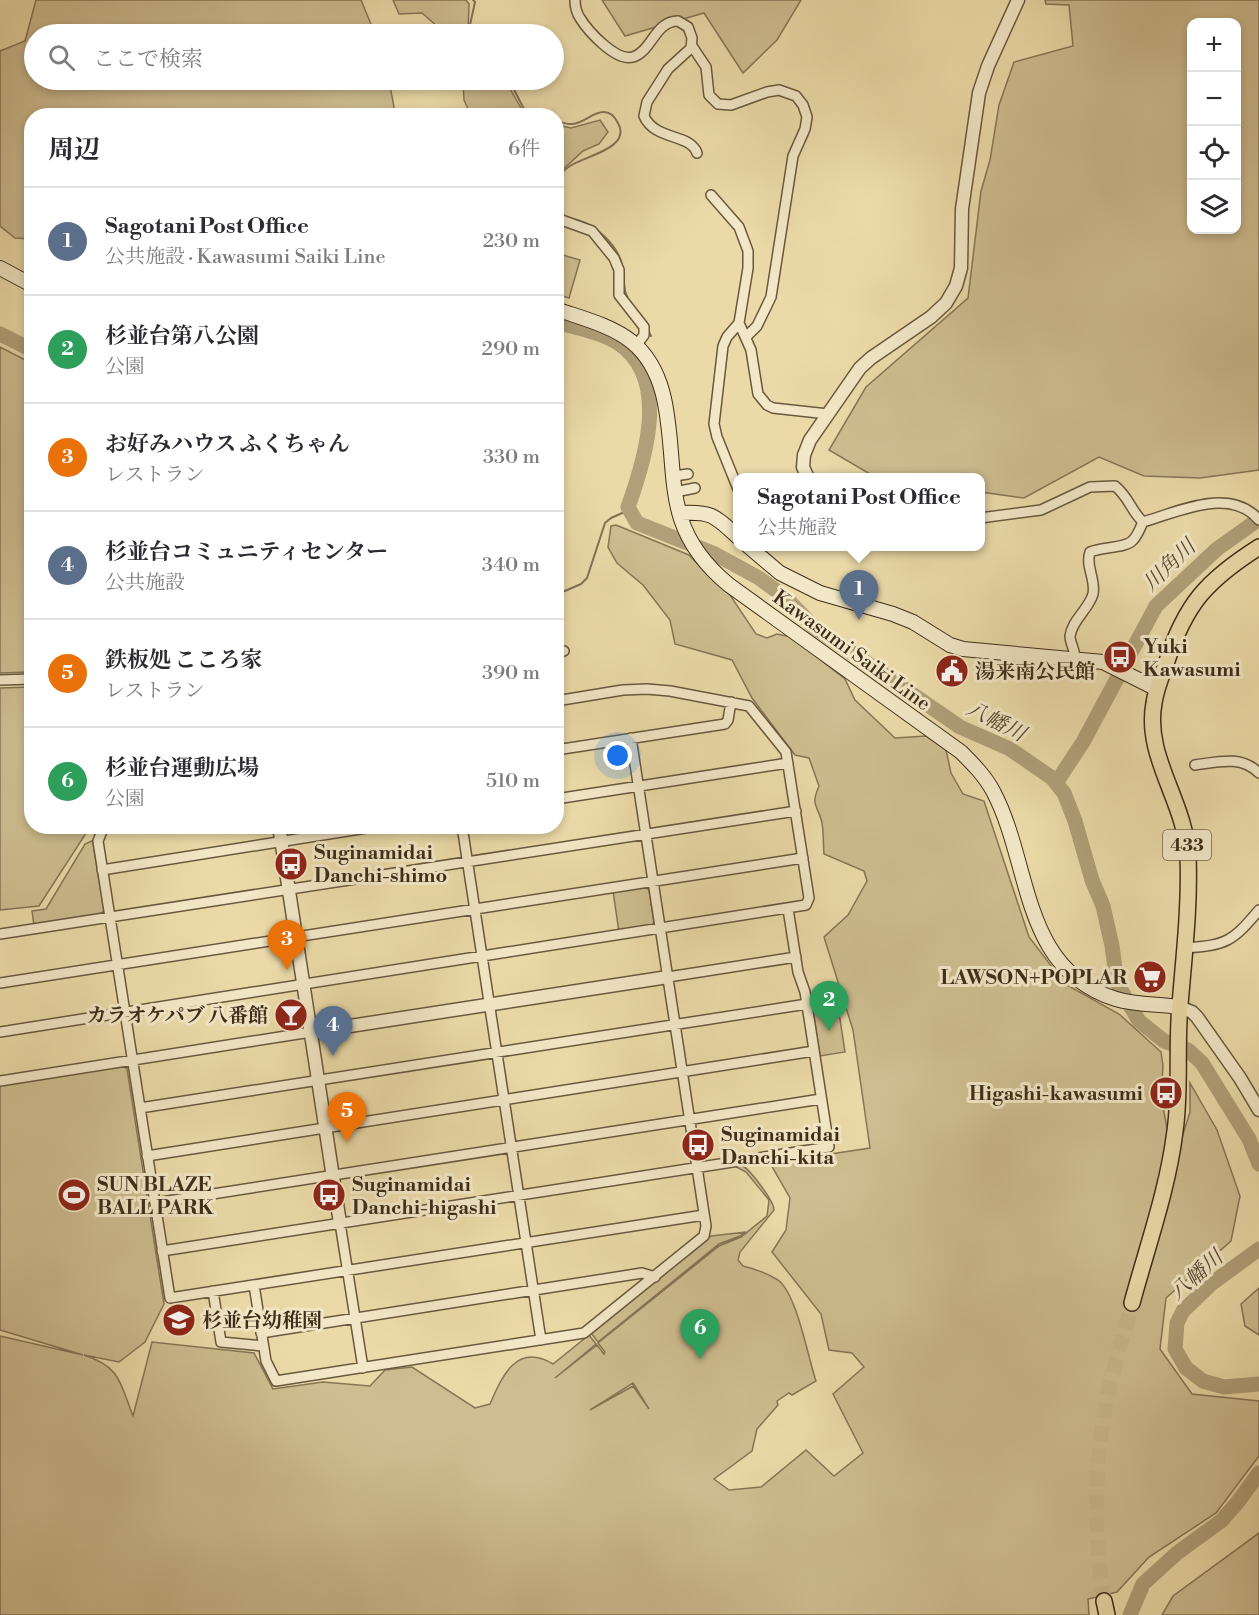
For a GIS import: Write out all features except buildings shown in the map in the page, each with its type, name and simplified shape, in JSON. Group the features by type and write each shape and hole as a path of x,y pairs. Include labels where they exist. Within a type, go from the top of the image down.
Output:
{"highway":[{"name":"433","path":"1132,1303 1173,1150 1176,1128 1179,1007 1188,902 1187,843 1181,814 1154,741 1152,720 1157,689 1176,633 1197,597 1227,568 1259,547"}],"main road":[{"path":"0,268 24,281"},
{"name":"Kawasumi Saiki Line","path":"564,312 616,332 636,346 651,364 660,381 680,475 675,492 680,513 685,530 709,567 729,585 970,761 986,780 998,802 1035,919 1045,941 1058,961 1075,977 1113,998 1179,1007"},
{"path":"680,513 707,513 733,533"},
{"name":"Kawasumi Saiki Line","path":"757,551 780,573 820,593 913,622 950,645 963,649 1103,662 1157,689"}],"street":[{"path":"575,0 577,12 584,23 611,51 621,57 633,57 638,54 662,27 672,21 684,23 691,32 692,46 706,67 709,95 718,104 731,105 779,90 796,96 806,111 805,129 793,156 771,297 757,326 746,337"},
{"path":"806,473 803,467 804,455 810,440 860,368 931,317 946,303 956,286 961,267 962,209 979,93 988,66 1018,0"},
{"path":"692,46 668,69 647,102 644,116 652,127 692,145 698,153"},
{"path":"711,195 739,227 748,251 748,268 739,323 723,345 714,424 733,477"},
{"path":"564,221 592,231 614,258 619,270 620,295 644,327 644,335 636,346"},
{"path":"739,323 751,350 758,394 767,405 780,410 828,414"},
{"path":"985,517 1041,510 1090,487 1115,486 1126,494 1136,516 1143,522"},
{"path":"675,492 695,488"},
{"path":"1075,658 1070,638 1072,628 1089,604 1093,592 1094,580 1088,560 1090,552 1099,548 1127,544 1133,541 1143,522 1206,503 1220,502 1238,506 1259,520"},
{"path":"0,680 24,679"},
{"path":"0,1032 802,907 808,902 786,750 751,708 731,702 647,689 623,690 564,700"},
{"path":"564,749 725,724 728,720 731,702"},
{"path":"254,1285 266,1361 276,1381 587,1332 704,1236 706,1231 697,1167 631,738"},
{"path":"1195,765 1234,760 1245,763 1259,774"},
{"path":"564,798 788,763"},
{"path":"0,934 796,811"},
{"path":"101,834 98,841 102,870 170,1298 704,1215"},
{"path":"280,834 363,1368"},
{"path":"102,870 330,834"},
{"path":"463,834 542,1340"},
{"path":"0,983 803,858"},
{"path":"162,1251 829,1147 807,1004 788,909"},
{"path":"1185,948 1210,946 1229,940 1241,931 1259,910"},
{"path":"0,1081 796,957"},
{"path":"140,1108 807,1004"},
{"path":"1179,1007 1192,1012 1197,1017 1240,1078 1259,1110"},
{"path":"147,1155 814,1051"},
{"path":"155,1203 822,1099"},
{"path":"261,1332 642,1273 655,1277"},
{"path":"213,1292 221,1341 263,1346"}],"shaded area":[{"path":"36,0 361,0 371,24 30,24"},
{"path":"393,0 466,0 469,4 468,24 435,24 422,13 399,14"},
{"path":"602,0 801,0 777,40 743,73 704,13 625,36"},
{"path":"1045,0 1259,0 1259,470 1200,478 1144,476 1099,457 1024,498 985,493 985,473 868,473 829,450 866,387 968,298 981,191 990,160 999,105 1014,62 1073,46 1069,5 1046,4"},
{"path":"24,41 24,90 391,90 394,107 24,108 24,239 15,238 0,226 0,51"},
{"path":"464,90 511,90 521,108 468,108 464,100"},
{"path":"600,120 608,132 599,144 583,151 564,169 564,126 571,128"},
{"path":"564,255 580,260 569,298 564,296"},
{"path":"0,347 24,359 24,672 0,673"},
{"path":"616,525 689,555 728,592 756,634 767,638 777,634 791,637 845,679 855,700 895,738 926,736 946,750 951,773 963,794 984,801 1029,937 1065,984 1119,1014 1161,1052 1163,1066 1161,1097 1169,1138 1180,1144 1190,1112 1190,1083 1217,1130 1240,1196 1231,1241 1166,1298 1160,1349 1192,1394 1259,1401 1259,1456 1216,1513 1149,1557 1117,1592 1088,1599 1089,1615 0,1615 0,1336 83,1355 0,1330 0,1085 123,1066 127,1069 164,1304 145,1342 119,1362 84,1355 105,1365 118,1378 133,1416 152,1342 254,1353 273,1389 323,1382 370,1386 385,1370 412,1367 475,1408 490,1404 512,1365 530,1357 540,1358 553,1364 589,1335 596,1344 555,1378 597,1345 604,1354 605,1352 598,1343 719,1246 741,1237 767,1216 769,1200 746,1172 733,1165 740,1165 747,1169 762,1187 770,1200 774,1210 740,1252 738,1260 743,1266 778,1280 785,1287 801,1327 816,1381 777,1401 778,1405 757,1429 752,1451 714,1479 729,1490 761,1487 806,1450 834,1476 863,1453 833,1394 864,1367 852,1353 829,1350 821,1314 772,1252 786,1230 790,1198 770,1163 870,1148 853,1030 824,937 848,915 867,881 864,871 824,854 822,822 815,801 819,786 809,758 795,755 752,698 732,660 675,644 670,620 643,585 617,563 608,547 611,526","holes":["633,1383 649,1409 633,1386 590,1410"]},
{"path":"24,687 24,834 85,834 39,906 0,910 0,688"},
{"path":"94,840 104,910 100,916 34,926 32,911 46,909 85,844"},
{"path":"644,886 649,890 654,922 650,927 619,932 613,891"},
{"path":"838,1006 845,1052 820,1056 813,1011"},
{"path":"746,1232 719,1244 598,1342 591,1333 711,1236"},
{"path":"1259,1288 1259,1335 1245,1326 1241,1304"},
{"path":"1259,1533 1259,1615 1162,1615 1173,1596"}],"waterway":[{"path":"470,24 475,2 473,0"},
{"path":"514,90 523,108"},
{"path":"564,123 575,124 595,114 606,112 616,119 621,132 619,139 613,145 577,162 564,171"},
{"path":"567,218 586,223 603,235 616,251 623,269"},
{"path":"623,275 629,301"},
{"name":"八幡川","path":"564,324 596,333 618,343 634,358 644,377 649,398 649,420 641,466 628,507 637,523 715,554 759,578 785,597 813,626 960,727 1010,749 1052,778 1064,793 1075,821 1092,880 1103,906 1117,983 1139,1021 1164,1041 1188,1050 1202,1063 1249,1139 1259,1164"},
{"path":"647,328 651,336"},
{"name":"八幡川","path":"0,334 24,346"},
{"path":"564,591 581,584 587,578 605,523 629,510"},
{"name":"川角川","path":"1056,783 1083,742 1156,606 1217,549 1259,519"},
{"name":"八幡川","path":"1259,1249 1211,1284 1183,1311 1177,1323 1175,1349 1186,1368 1203,1381 1224,1387 1259,1384"},
{"name":"八幡川","path":"1130,1615 1143,1584 1177,1553 1221,1521 1259,1473"}],"tunnel":[{"path":"1104,1601 1098,1554 1096,1508 1098,1461 1113,1372 1132,1303"}],"place":[{"name":"Sagotani Post Office","path":"859,620"},
{"name":"Yuki Kawasumi","path":"1120,657"},
{"name":"湯来南公民館","path":"952,671"},
{"name":"Suginamidai Danchi-shimo","path":"291,864"},
{"name":"お好みハウス ふくちゃん","path":"287,970"},
{"name":"LAWSON+POPLAR","path":"1150,977"},
{"name":"カラオケパブ 八番館","path":"291,1015"},
{"name":"杉並台第八公園","path":"829,1031"},
{"name":"杉並台コミュニティセンター","path":"333,1056"},
{"name":"Higashi-kawasumi","path":"1166,1093"},
{"name":"鉄板処 こころ家","path":"347,1142"},
{"name":"Suginamidai Danchi-kita","path":"698,1145"},
{"name":"SUN BLAZE BALL PARK","path":"74,1195"},
{"name":"Suginamidai Danchi-higashi","path":"329,1195"},
{"name":"杉並台幼稚園","path":"179,1320"},
{"name":"杉並台運動広場","path":"700,1359"}]}
